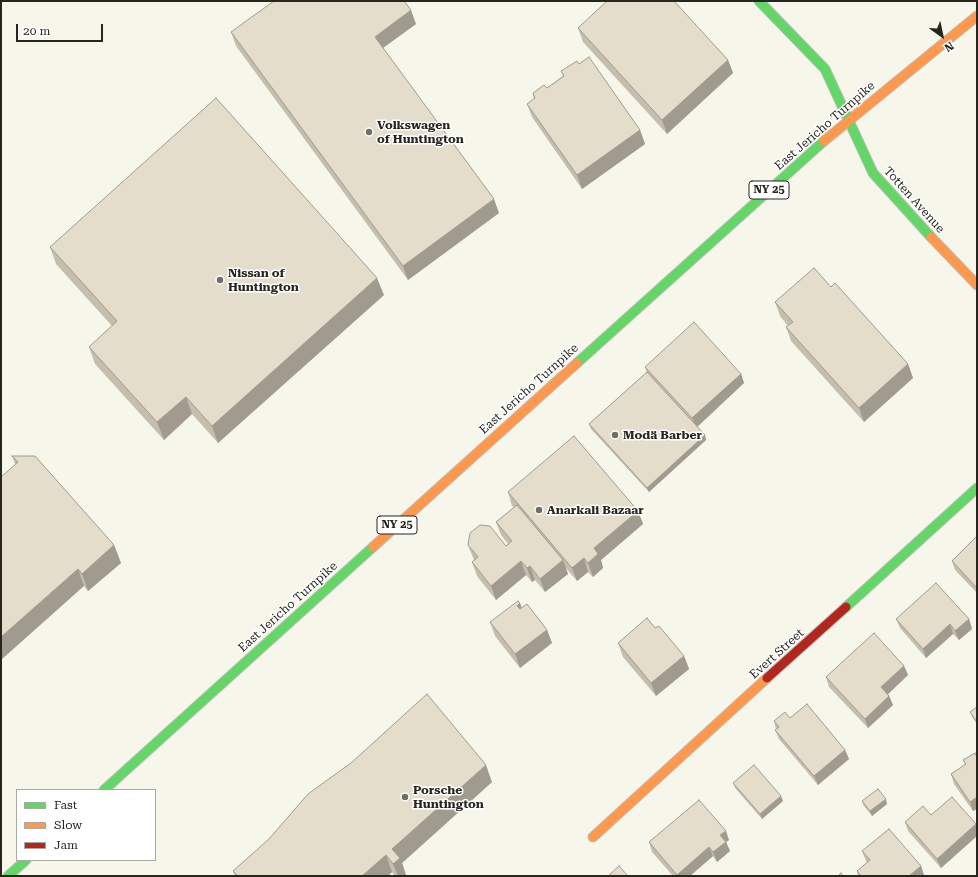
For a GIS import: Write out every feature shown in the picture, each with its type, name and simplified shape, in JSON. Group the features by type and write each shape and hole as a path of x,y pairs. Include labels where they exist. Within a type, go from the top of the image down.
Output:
{"main road":[{"name":"Totten Avenue","path":"759,1 825,69 873,172 921,226 977,285"},
{"name":"East Jericho Turnpike","path":"105,789 610,332 849,120 977,16"},
{"name":"Evert Street","path":"593,837 977,488"},
{"path":"8,876 25,861"}],"building":[{"name":"Volkswagen of Huntington","path":"274,1 404,1 411,10 375,37 494,199 403,266 231,32"},
{"path":"607,1 674,1 728,60 662,120 578,28"},
{"path":"589,57 640,130 577,175 527,104 535,98 533,93 544,85 547,88 564,76 561,71 577,61 579,64"},
{"name":"Nissan of Huntington","path":"216,98 377,278 212,426 186,397 157,422 89,347 117,321 50,247"},
{"path":"814,268 831,287 835,283 908,364 859,408 786,327 793,322 775,302"},
{"path":"694,322 741,374 692,418 645,367"},
{"path":"647,372 705,435 647,488 589,424"},
{"path":"574,436 638,511 594,548 598,554 588,563 584,558 572,568 508,492"},
{"path":"12,456 35,456 114,545 82,574 78,569 1,637 1,477 18,462"},
{"path":"517,505 563,560 540,579 530,566 527,568 521,561 491,586 472,562 478,557 468,545 470,533 480,525 490,526 506,546 512,541 496,522"},
{"path":"977,536 977,588 952,561"},
{"path":"936,583 969,619 955,631 950,624 923,649 896,619"},
{"path":"518,601 520,603 517,606 520,609 527,604 547,630 515,654 490,622"},
{"path":"647,618 655,628 659,626 684,656 651,683 618,643"},
{"path":"874,633 904,666 881,687 889,696 865,719 826,677"},
{"name":"Porsche Huntington","path":"427,694 486,765 392,849 400,858 393,864 386,855 362,876 238,876 233,871 269,839 308,794 351,763"},
{"path":"807,704 845,750 814,776 775,730 779,727 774,721 785,712 790,718"},
{"path":"977,707 977,722 970,712"},
{"path":"975,753 977,757 977,797 970,802 951,774 966,764 963,760"},
{"path":"754,765 781,796 760,814 733,783"},
{"path":"878,789 886,799 870,811 862,801"},
{"path":"952,797 976,824 937,859 905,822 923,806 931,815"},
{"path":"699,800 726,831 720,835 726,842 713,852 709,847 677,875 649,842"},
{"path":"889,829 921,866 909,876 861,876 857,871 870,860 862,851"},
{"path":"619,866 628,876 608,876"}],"traffic: fast":[{"path":"759,1 825,69 873,173 931,237"},
{"path":"577,363 824,141"},
{"path":"846,607 977,488"},
{"path":"105,789 373,547"},
{"path":"8,876 25,861"}],"traffic: slow":[{"path":"824,141 977,16"},
{"path":"931,237 977,285"},
{"path":"373,547 577,363"},
{"path":"593,837 767,678"}],"traffic: jam":[{"path":"767,678 846,607"}],"place":[{"name":"Volkswagen of Huntington","path":"369,132"},
{"name":"Nissan of Huntington","path":"220,280"},
{"name":"Modä Barber","path":"615,435"},
{"name":"Anarkali Bazaar","path":"539,510"},
{"name":"Porsche Huntington","path":"405,797"}]}
